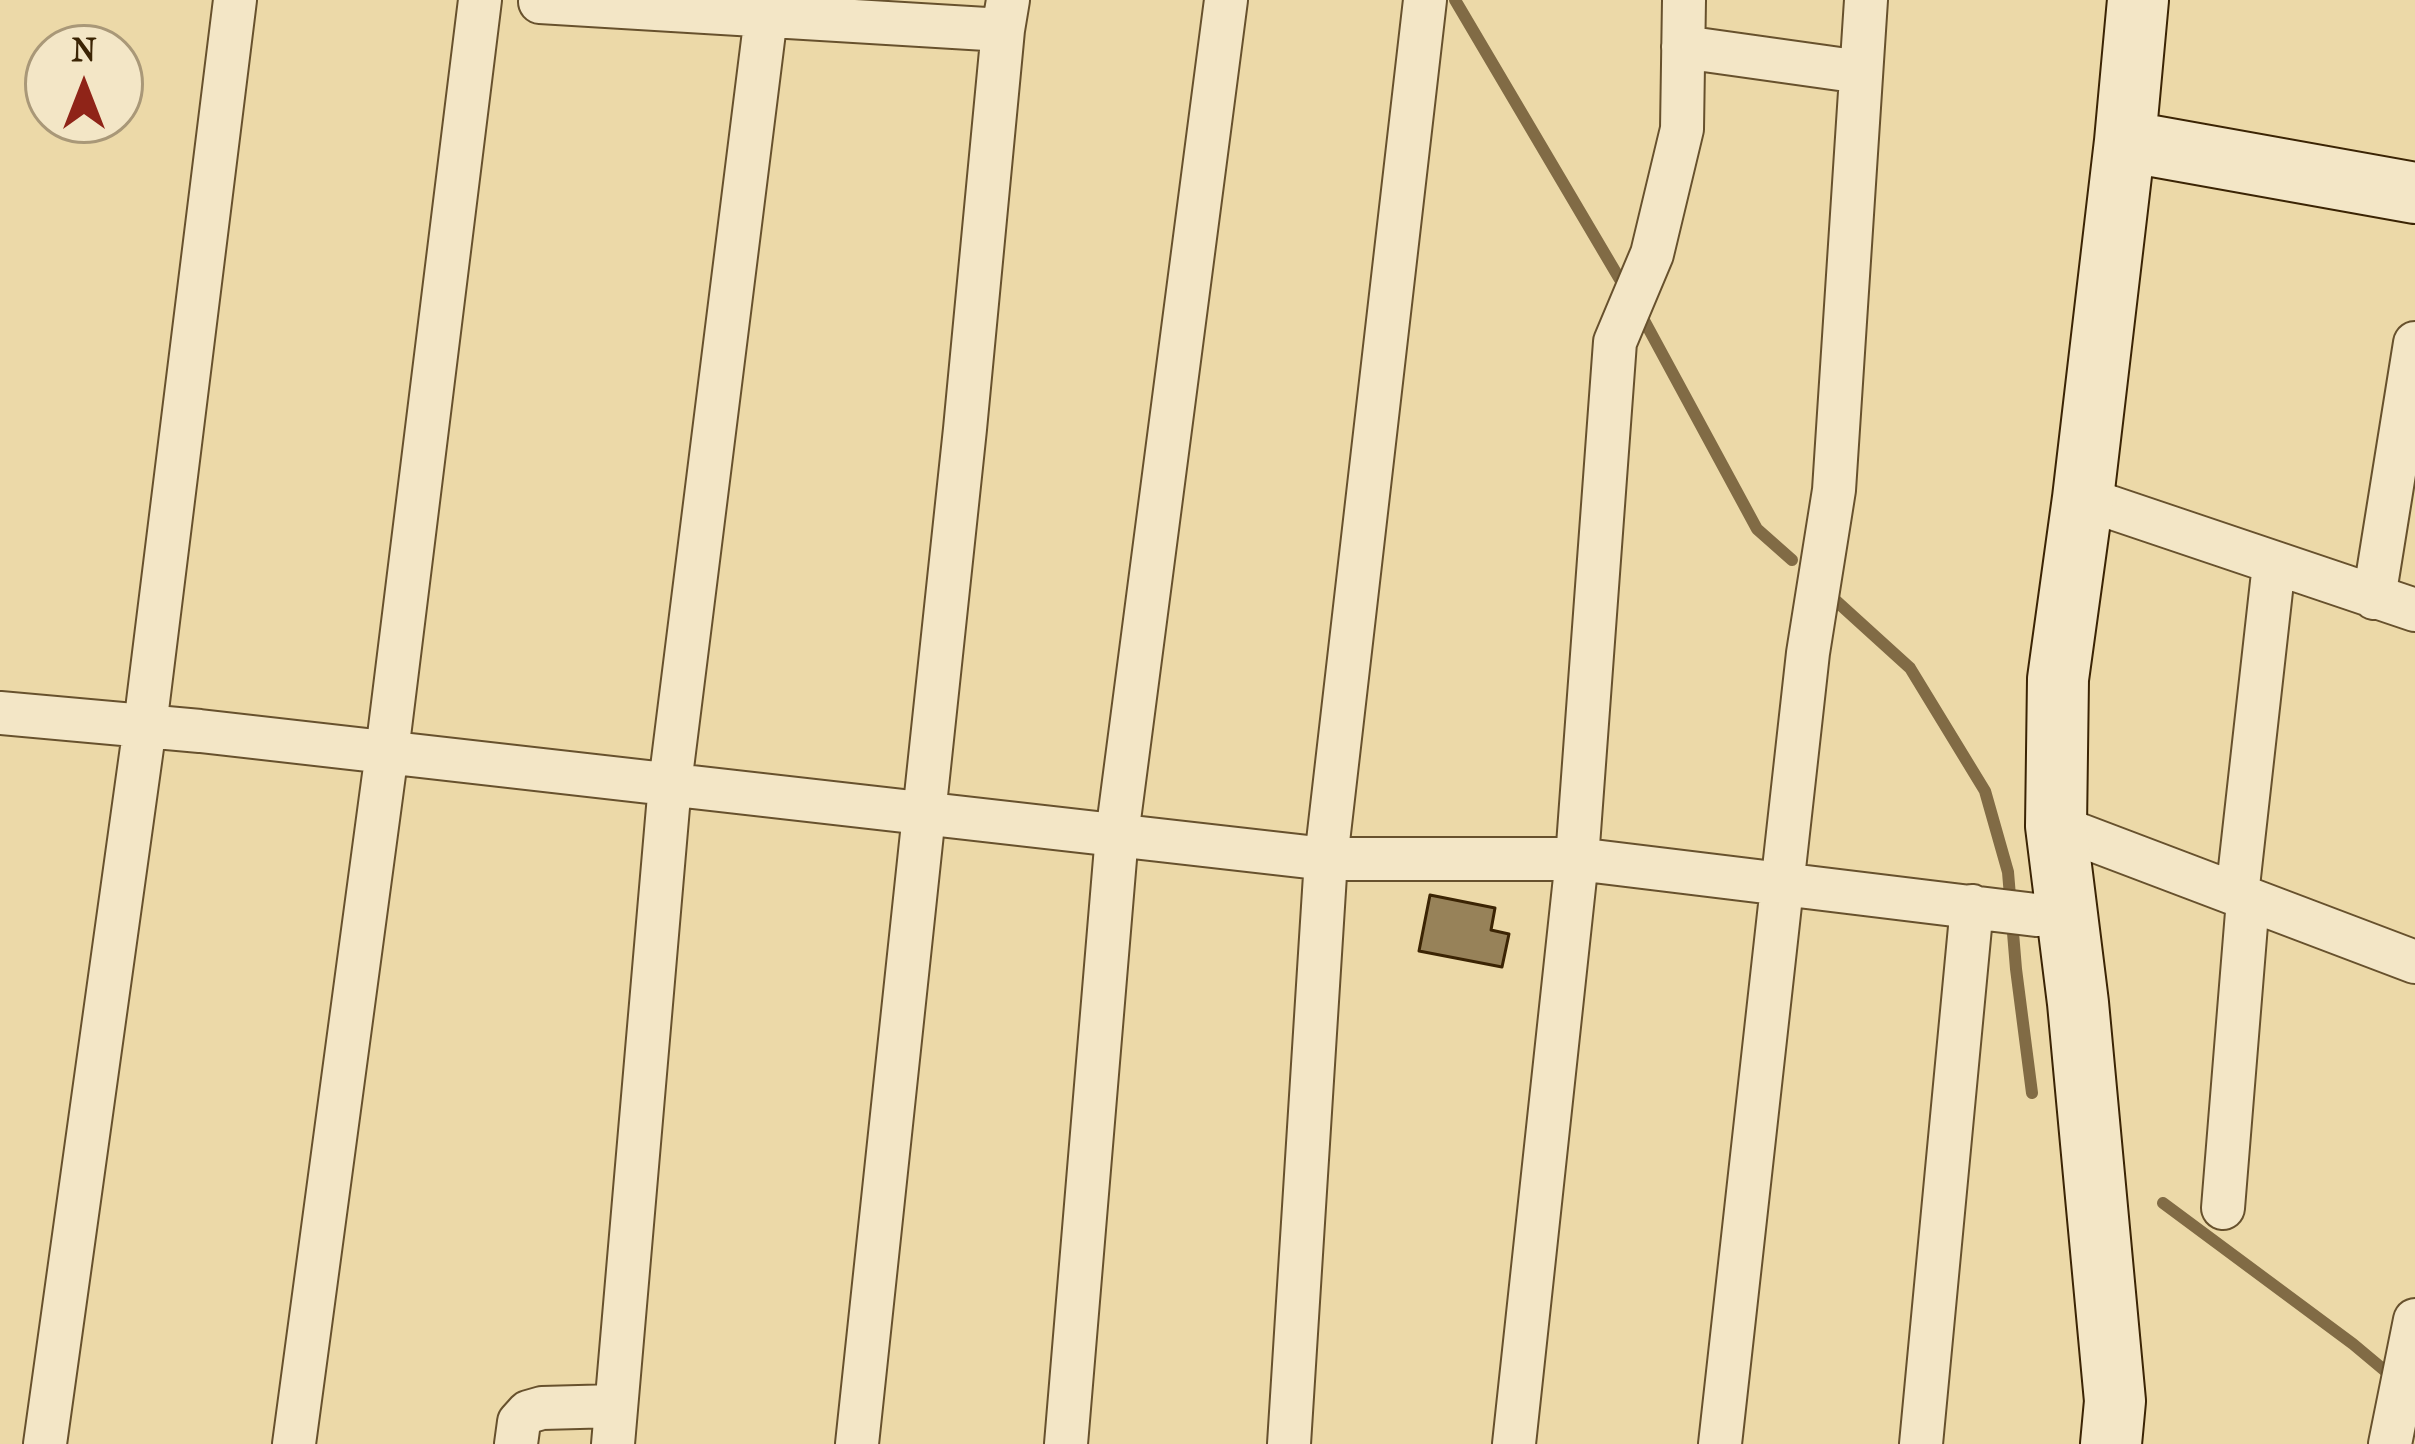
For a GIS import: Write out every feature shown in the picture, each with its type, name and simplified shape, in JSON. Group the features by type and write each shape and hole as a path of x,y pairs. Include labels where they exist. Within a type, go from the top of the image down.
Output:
{"street":[{"path":"45,1444 145,726 235,0"},
{"path":"294,1444 387,752 480,0"},
{"path":"1066,1444 1117,835 1226,0"},
{"path":"1289,1444 1325,859 1425,0"},
{"path":"1514,1444 1577,859 1616,342 1652,254 1682,129 1684,0"},
{"path":"1720,1444 1808,653 1834,490 1866,0"},
{"path":"2105,0 2082,227 2025,676 2023,823 2078,1003 2115,1401 2111,1444"},
{"path":"2078,1444 2083,1398 2046,1000 2058,679 2083,498 2138,0"},
{"path":"532,1 766,16 1005,15 856,1444"},
{"path":"516,1444 519,1422 528,1412 542,1408 615,1425 670,784 766,16"},
{"path":"1683,47 1861,72"},
{"path":"2125,141 2415,193"},
{"path":"2374,598 2415,343"},
{"path":"2083,498 2415,610"},
{"path":"2223,1208 2243,898 2274,564"},
{"path":"0,713 387,752 1325,859 1577,859 1972,906 2051,910"},
{"path":"2056,826 2415,962"},
{"path":"1921,1444 1972,906"},
{"path":"2393,1428 2411,1338"}],"building":[{"path":"1430,895 1495,908 1491,930 1509,934 1502,967 1419,951"}],"waterway":[{"path":"1455,0 1625,288"},
{"path":"1639,311 1757,529 1792,560"},
{"path":"1834,599 1910,668 1985,791 2008,872 2032,1093"},
{"path":"2163,1203 2396,1380"}]}
